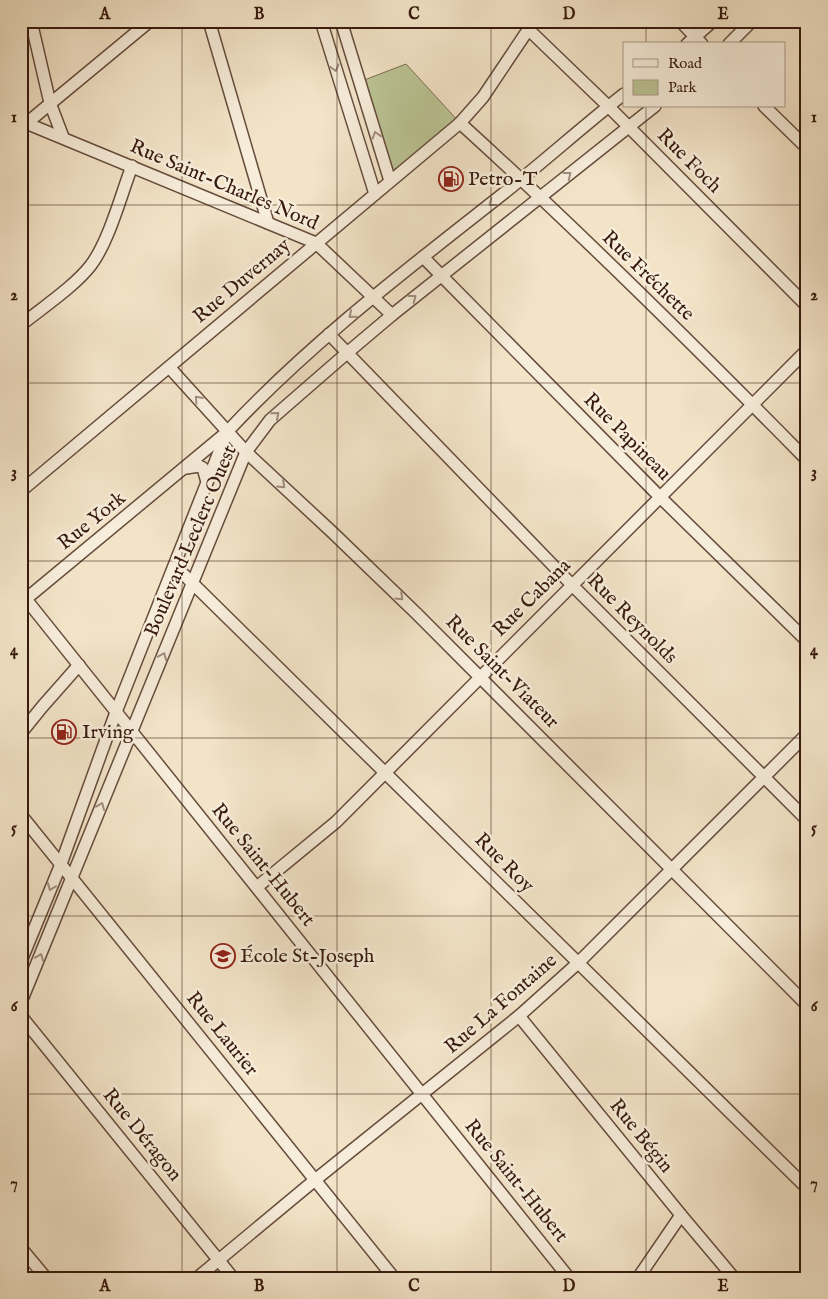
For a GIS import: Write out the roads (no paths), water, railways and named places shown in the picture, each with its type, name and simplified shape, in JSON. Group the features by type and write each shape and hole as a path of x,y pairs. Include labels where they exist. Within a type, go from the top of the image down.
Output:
{"street":[{"path":"31,21 50,103 63,137"},
{"path":"23,124 150,21"},
{"path":"209,21 268,223"},
{"path":"321,21 374,194"},
{"path":"341,21 390,181"},
{"path":"680,21 695,41 713,21"},
{"path":"731,42 752,21"},
{"name":"Rue Foch","path":"529,24 629,128 807,306"},
{"name":"Rue Duvernay","path":"21,491 460,123 483,97 529,24"},
{"path":"329,48 348,43"},
{"name":"Boulevard Leclerc Ouest","path":"21,961 61,864 116,712 228,432 256,402 329,334 522,179 623,95"},
{"path":"346,101 364,96"},
{"name":"Boulevard Leclerc Ouest","path":"21,1002 246,452 270,420 347,353 392,315 653,108"},
{"path":"766,108 807,148"},
{"name":"Rue Fréchette","path":"460,123 522,179 807,460"},
{"name":"Rue Saint-Charles Nord","path":"23,124 63,137 316,243 392,315"},
{"path":"21,325 77,280 90,266 101,249 132,166"},
{"name":"Rue Papineau","path":"423,257 660,496 807,640"},
{"name":"Rue Reynolds","path":"329,334 572,585 807,820"},
{"name":"Rue Cabana","path":"257,887 336,822 807,350"},
{"name":"Rue Saint-Viateur","path":"169,367 246,452 332,532 480,676 807,1005"},
{"name":"Rue York","path":"23,598 186,468 228,432"},
{"path":"186,468 198,466 203,468 207,482"},
{"name":"Rue Roy","path":"175,566 807,1188"},
{"name":"Rue Saint-Hubert","path":"23,598 133,732 569,1278"},
{"path":"21,733 79,665"},
{"name":"Rue La Fontaine","path":"197,1278 315,1180 520,1016 578,963 807,734"},
{"name":"Rue Laurier","path":"21,814 394,1278"},
{"name":"Rue Déragon","path":"21,1016 233,1278"},
{"name":"Rue Bégin","path":"520,1016 734,1278"},
{"path":"638,1278 681,1215"},
{"path":"21,1248 46,1278"},
{"path":"21,1267 30,1278"},
{"path":"804,1278 807,1273"}],"place":[{"name":"Petro-T","path":"451,179"},
{"name":"Irving","path":"64,732"},
{"name":"École St-Joseph","path":"223,956"}]}
